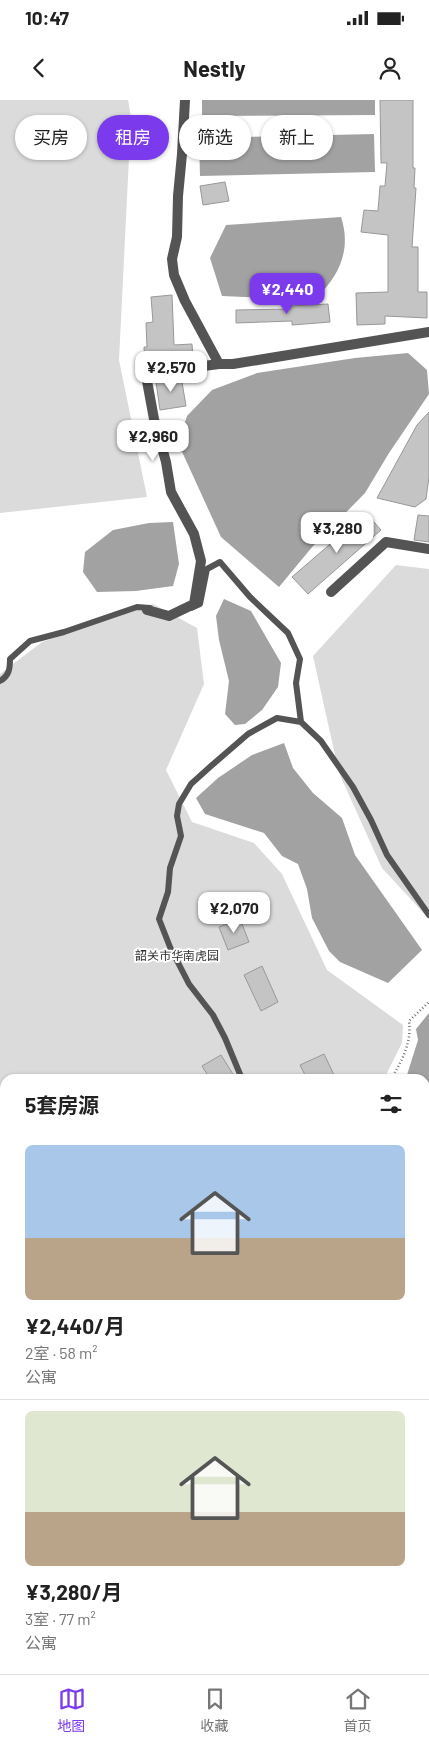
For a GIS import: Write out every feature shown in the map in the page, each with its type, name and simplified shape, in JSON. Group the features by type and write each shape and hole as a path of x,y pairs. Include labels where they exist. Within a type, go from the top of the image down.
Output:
{"street":[{"path":"185,100 177,237 172,259 174,275 185,301 219,364"},
{"path":"146,610 169,616 194,604 201,561 194,534 171,492 147,381 157,372 233,364 429,332"},
{"path":"331,592 386,542 429,549"}],"lane":[{"path":"0,681 6,678 10,669 10,659 30,641 64,632 137,607 156,608 161,611 186,610 200,604 207,569 220,562 250,597 288,633 300,659 296,683 301,722"},
{"path":"240,1074 213,1015 189,984 170,947 159,919 168,892 170,868 181,836 177,816 179,804 191,784 248,734 277,718 301,722 321,741 353,787 387,855 429,915"}],"path":[{"path":"394,1074 409,1043 411,1032 409,1021 429,1002"}],"green space":[{"path":"0,100 128,100 131,115 97,115 97,160 129,160 119,360 147,497 0,513"},
{"path":"396,565 429,569 429,919 382,868 339,773 313,656"},
{"name":"韶关市华南虎园","path":"153,604 197,628 204,684 166,770 192,822 254,843 282,874 327,970 403,1025 402,1043 386,1074 0,1074 0,674 42,642"}],"shaded area":[{"path":"202,100 375,100 375,115 202,115"},
{"path":"374,134 375,172 200,176 200,160 251,160 251,137 261,137 261,160 333,160 333,135"},
{"path":"341,217 345,239 342,260 333,279 318,296 271,298 222,296 210,258 226,225"},
{"path":"408,353 427,370 429,394 389,453 365,493 313,546 279,587 221,537 178,443 187,416 212,390 257,373 355,358"},
{"path":"173,522 179,564 173,586 136,591 97,592 83,572 85,552 113,530 149,523"},
{"path":"224,599 251,611 281,663 278,687 262,710 245,724 235,725 225,714 229,681 219,640 216,616"},
{"path":"284,743 293,768 313,793 342,818 355,855 422,950 388,983 340,962 329,951 312,918 307,889 298,864 282,856 264,833 205,814 196,798 218,778 252,755"},
{"path":"429,1013 429,1074 407,1074 418,1040 416,1029"}],"building":[{"path":"380,100 413,100 413,168 415,168 414,188 416,188 412,247 418,247 418,292 427,292 427,318 385,316 385,324 357,325 356,293 388,292 388,235 361,232 364,210 378,211 380,186 385,186 387,163 381,163"},
{"path":"225,182 229,201 203,205 200,186"},
{"path":"172,295 174,345 192,344 193,360 154,366 145,365 144,347 147,347 146,323 153,322 151,297"},
{"path":"328,304 330,322 292,325 292,321 236,323 236,310 291,309 291,306"},
{"path":"181,376 186,406 160,410 156,382 160,379"},
{"path":"429,412 429,477 426,499 415,507 377,498 417,425"},
{"path":"366,513 381,530 308,594 292,577"},
{"path":"418,515 429,516 429,542 414,540"},
{"path":"240,919 249,942 228,950 219,927"},
{"path":"262,966 278,1002 261,1011 244,975"},
{"path":"324,1054 334,1074 304,1074 300,1065"},
{"path":"221,1055 233,1074 207,1074 202,1066"}]}
